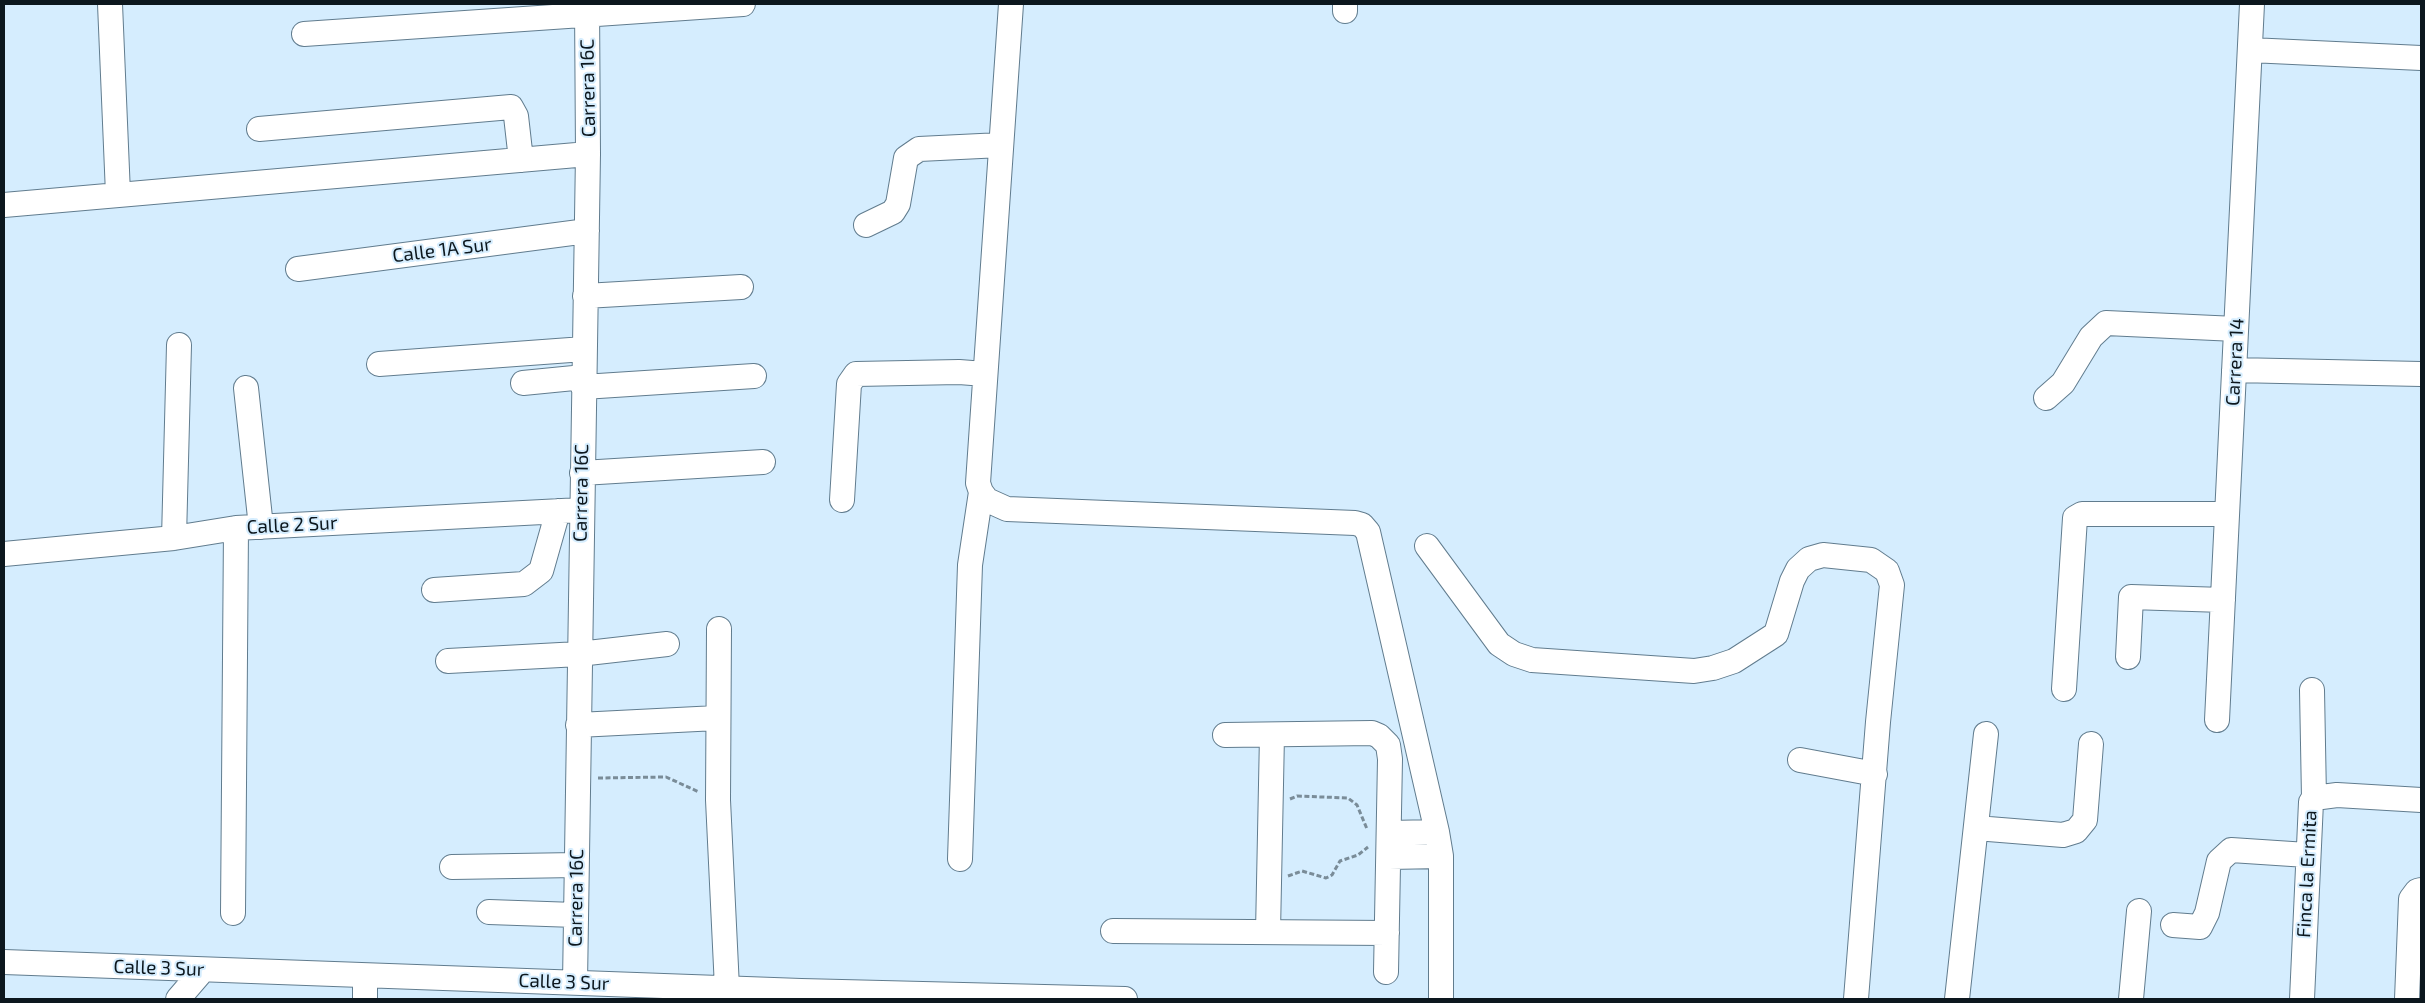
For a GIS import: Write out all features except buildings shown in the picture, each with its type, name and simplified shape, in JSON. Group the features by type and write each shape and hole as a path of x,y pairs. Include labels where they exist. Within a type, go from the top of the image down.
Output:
{"street":[{"path":"110,4 118,194"},
{"path":"304,34 587,10 743,4"},
{"path":"1011,4 978,483 981,492 987,500 1007,509 1355,523 1362,525 1368,532 1437,832 1441,856 1441,999"},
{"name":"Carrera 14","path":"2217,720 2252,4"},
{"name":"Carrera 16C","path":"575,982 579,654 570,511 582,473 588,154 587,10"},
{"path":"2250,50 2421,58"},
{"path":"259,129 511,107 516,116 521,160"},
{"path":"866,224 893,212 898,204 906,158 919,149 1001,145"},
{"path":"4,205 588,154"},
{"name":"Calle 1A Sur","path":"298,269 587,231"},
{"path":"585,296 741,287"},
{"path":"2046,398 2062,383 2091,337 2106,323 2236,328"},
{"path":"174,538 179,345"},
{"path":"379,364 584,349"},
{"path":"2234,370 2421,374"},
{"path":"842,500 849,384 856,374 959,372 985,374"},
{"path":"523,384 754,376"},
{"path":"246,388 260,527"},
{"path":"582,473 763,462"},
{"path":"960,859 970,565 981,492"},
{"path":"434,590 524,584 541,571 570,511"},
{"name":"Calle 2 Sur","path":"4,554 174,538 236,528 570,511"},
{"path":"2064,689 2075,518 2082,514 2227,514"},
{"path":"233,914 236,528"},
{"path":"1427,546 1499,644 1514,654 1532,660 1694,671 1713,668 1734,660 1776,634 1792,581 1798,569 1809,559 1823,555 1871,560 1887,571 1892,585 1856,999"},
{"path":"2128,657 2131,597 2223,600"},
{"path":"720,629 717,718 718,800 728,988"},
{"path":"448,661 579,654 667,644"},
{"path":"2312,690 2314,798"},
{"path":"578,725 717,718"},
{"path":"1226,735 1372,733 1379,736 1388,745 1390,752 1379,842 1386,933 1386,972"},
{"path":"1957,999 1986,734"},
{"path":"1268,932 1283,876 1272,735"},
{"path":"1976,828 2063,835 2076,831 2085,820 2091,744"},
{"path":"1800,760 1875,774"},
{"name":"Finca la Ermita","path":"2302,999 2309,806 2314,798 2336,795 2421,800"},
{"path":"1379,842 1437,832"},
{"path":"1379,842 1441,856"},
{"path":"2173,925 2200,927 2208,913 2219,861 2231,850 2307,855"},
{"path":"452,867 576,866"},
{"path":"2407,999 2411,899 2417,891 2421,890"},
{"path":"2131,999 2139,911"},
{"path":"489,912 575,915"},
{"path":"1113,931 1386,933"},
{"name":"Calle 3 Sur","path":"4,962 203,970 365,988 575,982 728,988 821,996 1125,999"},
{"path":"178,999 203,970"}],"path":[{"path":"578,778 666,777 718,800"},
{"path":"1283,876 1302,871 1320,878 1330,876 1340,860 1363,853 1379,842 1357,806 1348,798 1297,796 1285,803"}]}
